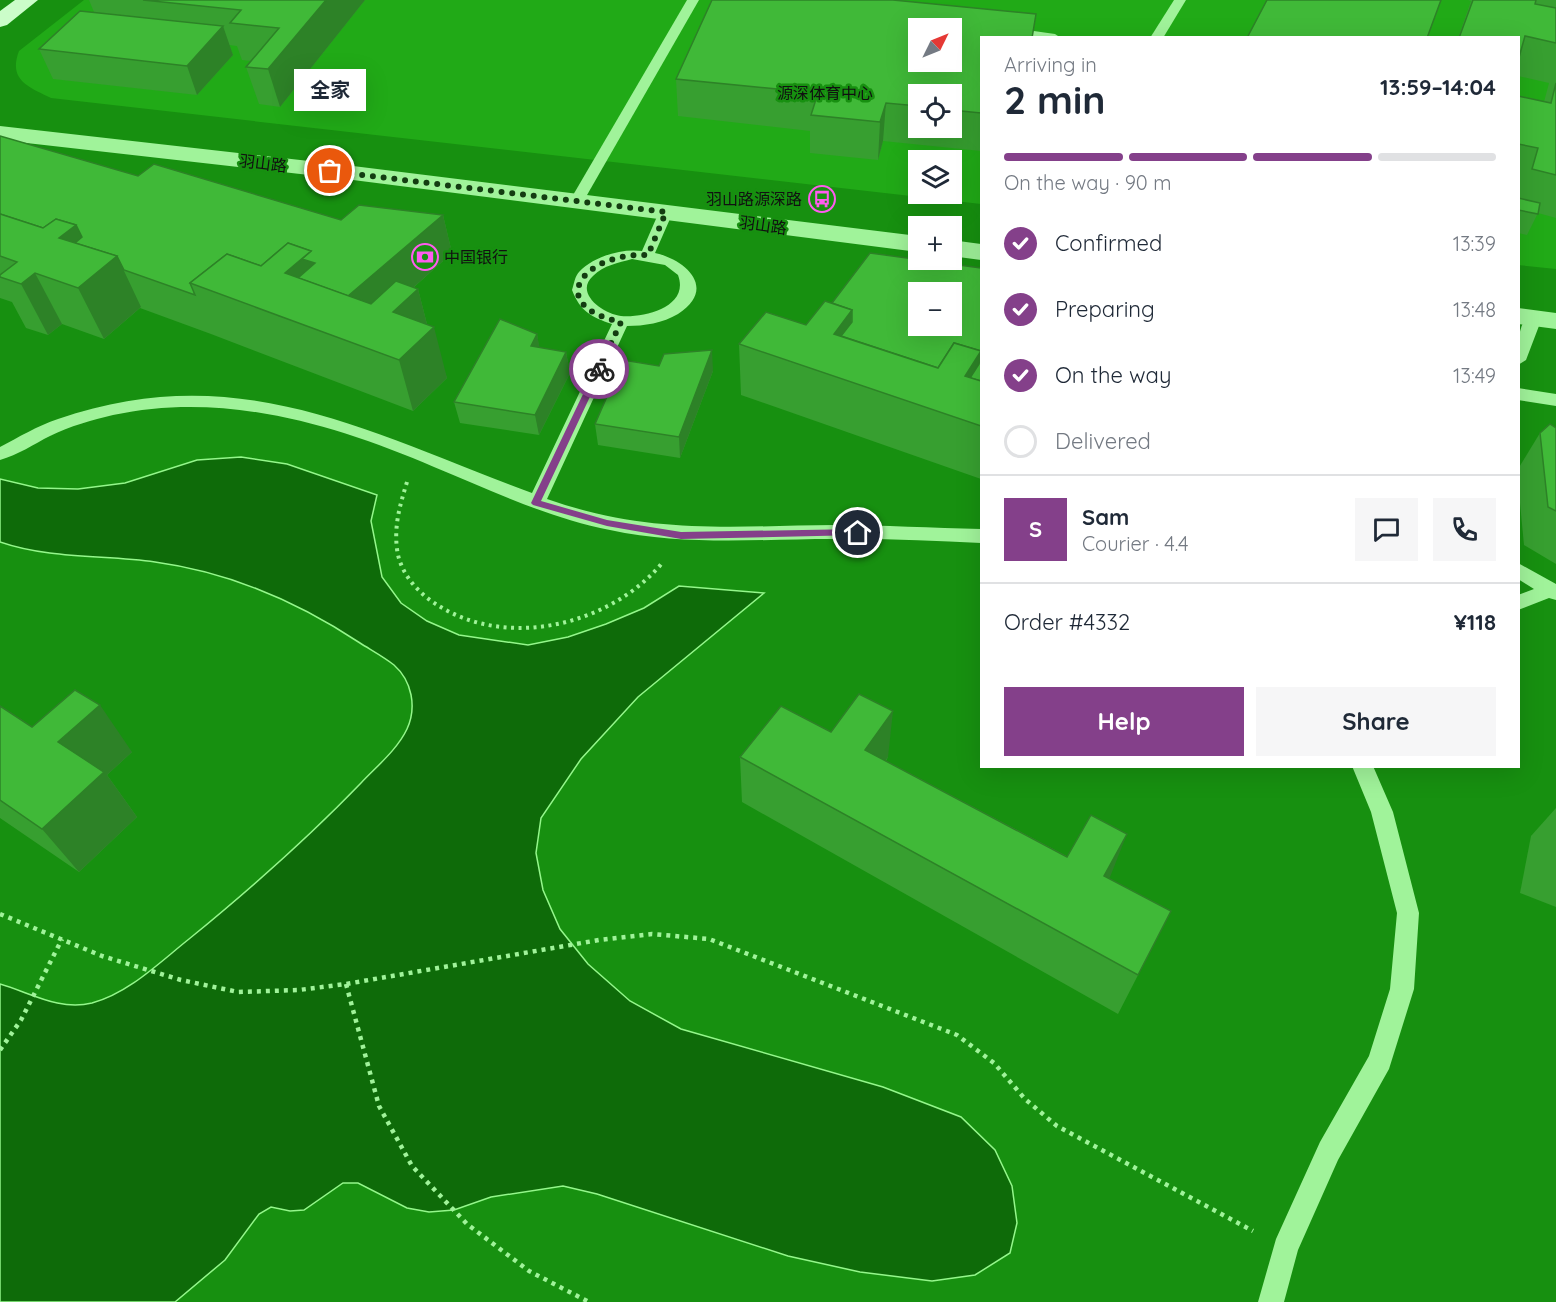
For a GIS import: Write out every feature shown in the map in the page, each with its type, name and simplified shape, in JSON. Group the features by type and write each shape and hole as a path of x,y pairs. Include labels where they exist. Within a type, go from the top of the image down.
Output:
{"main road":[{"path":"0,21 28,0"}],"street":[{"name":"羽山路","path":"0,133 908,243"},
{"path":"962,249 980,252"}],"lane":[{"path":"576,202 693,0"},
{"path":"1157,36 1180,0"},
{"path":"997,30 1040,36"},
{"path":"648,255 666,212"},
{"path":"631,254 664,259 677,266 686,276 688,288 684,299 674,310 659,317 621,322 591,312 582,303 578,292 580,281 587,272 606,260 631,254"},
{"path":"1520,355 1536,318"},
{"path":"536,503 621,322"},
{"path":"1520,394 1556,400"},
{"path":"0,454 75,421 133,406 208,400 277,407 342,424 421,454 536,503 607,523 681,536 837,532 980,536"},
{"path":"1520,571 1553,592"},
{"path":"1520,602 1553,592"},
{"path":"1271,1302 1285,1248 1329,1151 1380,1061 1402,989 1408,913 1382,812 1363,768"}],"path":[{"path":"421,454 406,485 396,517 393,537 398,559 406,579 423,599 467,619 515,629 552,626 583,616 646,582 681,536"},
{"path":"0,914 102,956 181,980 238,992 299,990 346,984 599,940 652,934 709,939 957,1035 994,1063 1025,1099 1057,1126 1285,1248"},
{"path":"0,1050 21,1020 63,939"},
{"path":"346,984 379,1106 412,1166 467,1224 529,1271 589,1302"}],"green space":[{"name":"源深体育中心","path":"84,0 1556,0 1556,269 1520,265 1520,36 980,36 980,204 962,202 962,150 908,150 908,196 51,98 28,86 18,76 16,69 19,51"}],"shaded area":[{"path":"241,457 287,464 377,495 371,521 382,577 401,603 427,621 459,635 528,645 568,637 606,624 644,608 679,586 764,593 638,697 581,759 541,818 536,853 543,890 560,929 588,964 630,1001 681,1029 883,1087 961,1117 995,1150 1012,1186 1017,1223 1010,1253 975,1275 932,1281 860,1272 788,1256 597,1194 563,1186 491,1197 454,1210 429,1212 407,1208 358,1183 343,1183 304,1210 290,1211 271,1207 259,1214 225,1260 175,1302 0,1302 0,984 45,1000 68,1005 92,1003 119,992 155,967 234,902 320,824 392,751 403,737 410,721 412,703 409,686 394,665 312,614 262,591 210,573 183,567 136,560 57,554 0,542 0,479 38,488 78,489 125,483 197,460"}],"building":[{"path":"143,0 326,0 268,69 246,67 279,28 230,23 241,10"},
{"path":"712,0 893,0 1036,14 1032,36 980,36 980,113 962,111 962,84 908,84 908,105 886,103 880,122 811,115 818,93 676,79"},
{"path":"1267,0 1441,0 1428,36 1248,36"},
{"path":"1473,0 1536,0 1535,4 1556,8 1556,43 1525,36 1520,54 1520,36 1460,36"},
{"path":"80,11 223,26 187,66 39,49"},
{"path":"1556,83 1556,175 1532,169 1538,148 1520,144 1520,96 1551,103"},
{"path":"0,136 138,176 154,164 341,220 359,205 443,215 348,296 298,278 315,263 302,259 311,251 288,243 261,266 227,254 190,283 195,295 124,270 117,256 75,243 82,237 76,225 56,219 43,228 0,214"},
{"path":"1520,198 1540,203 1538,214 1520,210"},
{"path":"0,214 43,228 56,219 76,225 59,238 117,256 78,288 35,273 21,284 0,277 17,262 0,256"},
{"path":"288,243 311,251 285,273 371,304 396,281 418,289 393,312 434,327 399,360 190,283 227,254 261,266"},
{"path":"870,253 908,258 908,270 962,270 962,265 980,268 980,351 954,343 938,368 841,336 852,322 852,310 832,303"},
{"path":"825,301 852,310 834,334 938,368 954,343 980,351 965,376 980,381 980,426 739,344 766,312 806,325"},
{"path":"500,319 537,334 531,346 566,352 535,415 454,402"},
{"path":"712,350 679,437 595,424 623,360 659,366 664,354"},
{"path":"980,358 980,381 970,378 979,364"},
{"path":"1550,424 1556,428 1556,511 1548,507 1540,433"},
{"path":"75,690 100,705 58,742 104,772 42,829 0,800 0,706 32,727"},
{"path":"859,694 893,711 865,750 1067,857 1091,815 1127,834 1104,876 1171,911 1138,975 740,757 781,706 831,732"}],"way so far":[{"path":"330,171 666,212 648,255 631,254 614,257 599,263 580,281 578,292 582,303 591,312 621,322 599,369"}],"place":[{"name":"全家","path":"330,171"},
{"name":"羽山路源深路","path":"822,199"},
{"name":"中国银行","path":"425,257"}],"route":[{"path":"599,369 536,503 607,523 681,536 858,533"}]}
